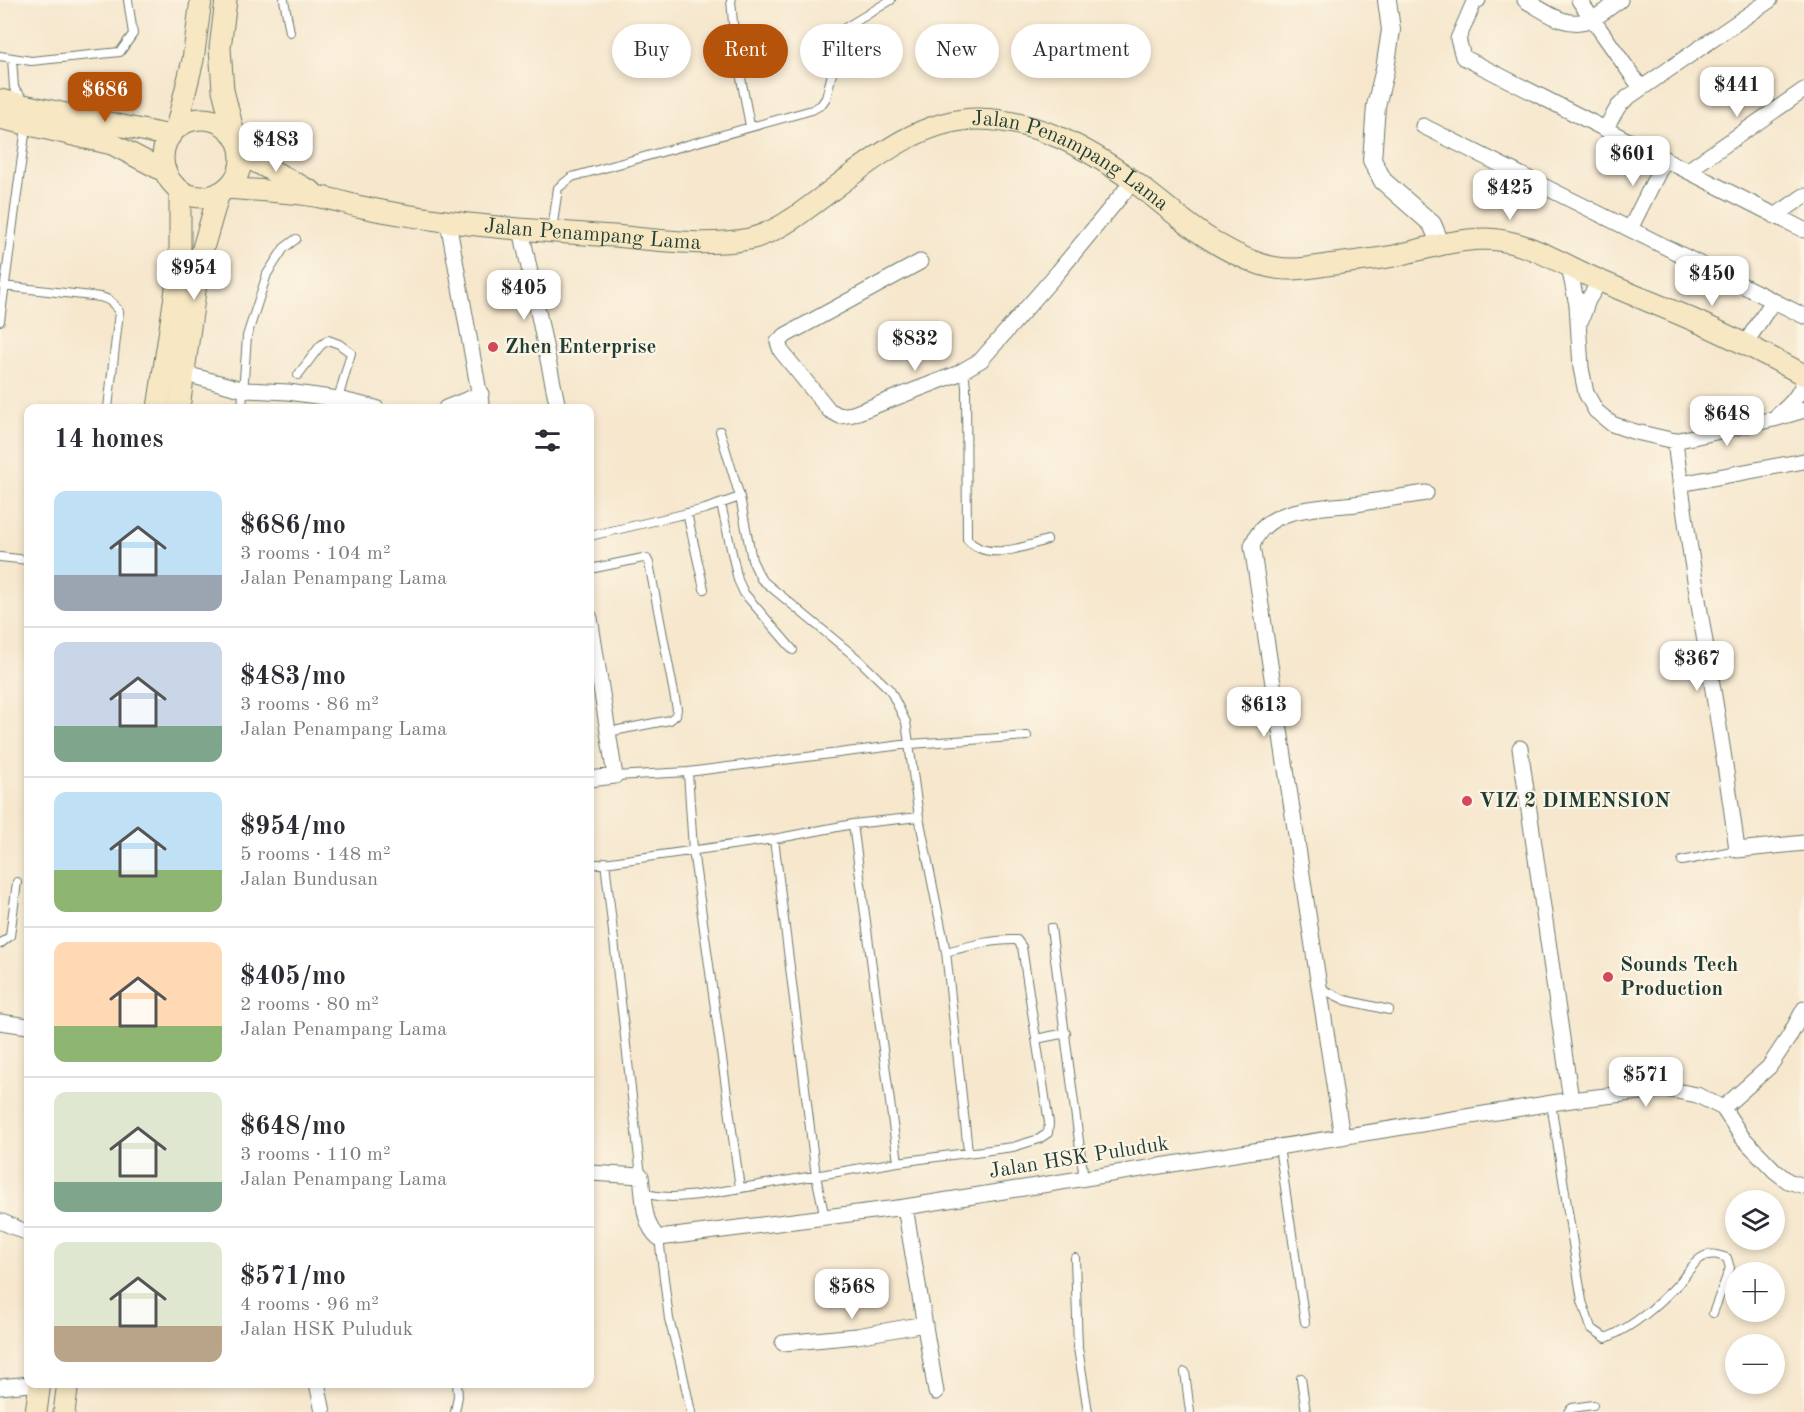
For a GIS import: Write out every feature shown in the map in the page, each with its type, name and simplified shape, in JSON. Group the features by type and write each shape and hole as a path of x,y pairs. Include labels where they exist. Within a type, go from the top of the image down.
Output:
{"main road":[{"path":"201,0 193,60 173,133 165,148 163,160 171,182 180,190 199,197 210,196 223,190 236,178 240,166 238,146 223,90 220,48 226,0"},
{"path":"10,109 173,133 186,123 208,120 228,129 238,146"},
{"path":"10,109 112,144 166,172"},
{"name":"Jalan Penampang Lama","path":"223,190 321,197 387,212 448,222 552,232 710,242 753,238 773,231 899,142 920,131 945,123 972,119 996,120 1043,129 1093,155 1133,181 1209,240 1256,263 1279,270 1302,269 1387,257 1482,239 1513,241 1691,319 1804,375"},
{"name":"Jalan Penampang Lama","path":"238,146 321,197"},
{"path":"159,404 180,250 180,190"},
{"path":"178,404 199,262 223,190"},
{"path":"36,1412 39,1388"},
{"path":"64,1412 67,1388"}],"street":[{"path":"1387,0 1391,30 1376,106 1372,160 1383,181 1432,224 1441,245"},
{"path":"1525,0 1573,24 1592,19 1620,0"},
{"path":"1579,0 1641,88"},
{"path":"1605,129 1618,106 1641,88 1770,0"},
{"path":"1475,1 1458,39 1463,57 1804,230"},
{"path":"1688,171 1804,90"},
{"path":"1424,126 1804,316"},
{"path":"1630,229 1665,159"},
{"path":"920,262 786,335 778,342 781,351 829,410 840,416 853,414 964,370 981,360 1059,271 1133,181"},
{"path":"1776,216 1804,196"},
{"path":"448,222 481,401 466,404"},
{"path":"521,229 557,404"},
{"path":"1569,267 1580,326 1581,368 1586,393 1596,411 1612,424 1675,441 1804,410"},
{"path":"1580,326 1588,300 1600,281"},
{"path":"1745,344 1773,301"},
{"path":"182,373 245,390 288,392 344,404"},
{"path":"1774,419 1794,402 1804,381"},
{"path":"1675,441 1737,849 1804,843"},
{"path":"1680,484 1804,461"},
{"path":"1342,1137 1252,546 1255,538 1263,529 1279,517 1300,510 1360,504 1426,492"},
{"path":"594,643 615,776 594,779"},
{"path":"1520,748 1571,1100"},
{"path":"1804,1009 1769,1067 1723,1108 1742,1137 1775,1171 1788,1181 1804,1186"},
{"path":"0,1023 24,1026"},
{"name":"Jalan HSK Puluduk","path":"660,1238 905,1207 1571,1100 1666,1089 1697,1095 1723,1108"},
{"path":"594,1173 641,1176 648,1224 653,1233 660,1238"},
{"path":"905,1207 936,1392"},
{"path":"0,1221 24,1231"},
{"path":"783,1343 857,1336 925,1324"},
{"path":"0,1388 24,1385"},
{"path":"318,1388 323,1412"}],"lane":[{"path":"0,56 31,61 120,52 133,34 128,0"},
{"path":"284,0 290,32"},
{"path":"731,0 735,46 750,126"},
{"path":"552,232 558,188 572,177 812,110 821,105 826,98 845,28 891,0"},
{"path":"0,321 4,286 10,109 14,88 12,58"},
{"path":"243,404 247,336 267,274 284,248 296,239"},
{"path":"4,286 99,297 108,299 115,305 119,312 108,404"},
{"path":"298,375 320,346 328,340 339,344 351,354 328,402"},
{"path":"964,370 967,539 978,549 987,551 1018,549 1047,540"},
{"path":"720,431 740,497 752,560 761,579 858,659 890,690 906,722 919,817 946,952 968,1151"},
{"path":"594,535 687,513 740,497"},
{"path":"721,504 738,580 744,593 793,650"},
{"path":"687,513 704,589"},
{"path":"0,557 24,560"},
{"path":"594,568 647,559 677,709 676,715 670,720 608,732"},
{"path":"615,776 688,772 910,744 1027,736"},
{"path":"688,772 693,850 740,1188"},
{"path":"594,864 774,839 853,824 919,817"},
{"path":"853,824 898,1162"},
{"path":"774,839 816,1176 825,1218"},
{"path":"1682,861 1737,849"},
{"path":"605,862 641,1176"},
{"path":"0,944 10,936 17,882"},
{"path":"1051,928 1084,1179"},
{"path":"644,1193 655,1197 673,1198 968,1151 1013,1147 1039,1139 1048,1133 1049,1123 1022,947 1017,940 978,944 946,952"},
{"path":"1320,988 1345,1000 1389,1010"},
{"path":"1036,1040 1066,1033"},
{"path":"1551,1103 1582,1301 1591,1328 1606,1338 1624,1331 1644,1316 1679,1283 1701,1258 1715,1254 1727,1258 1730,1268 1713,1313"},
{"path":"1279,1147 1305,1322"},
{"path":"660,1238 669,1319 691,1412"},
{"path":"1075,1258 1078,1348 1088,1412"},
{"path":"1185,1372 1190,1412"},
{"path":"1301,1378 1306,1412"},
{"path":"455,1412 457,1388"},
{"path":"1568,1412 1572,1408 1593,1405"}],"place":[{"name":"Zhen Enterprise","path":"493,347"},
{"name":"VIZ 2 DIMENSION","path":"1467,801"},
{"name":"Sounds Tech Production","path":"1608,977"}]}
